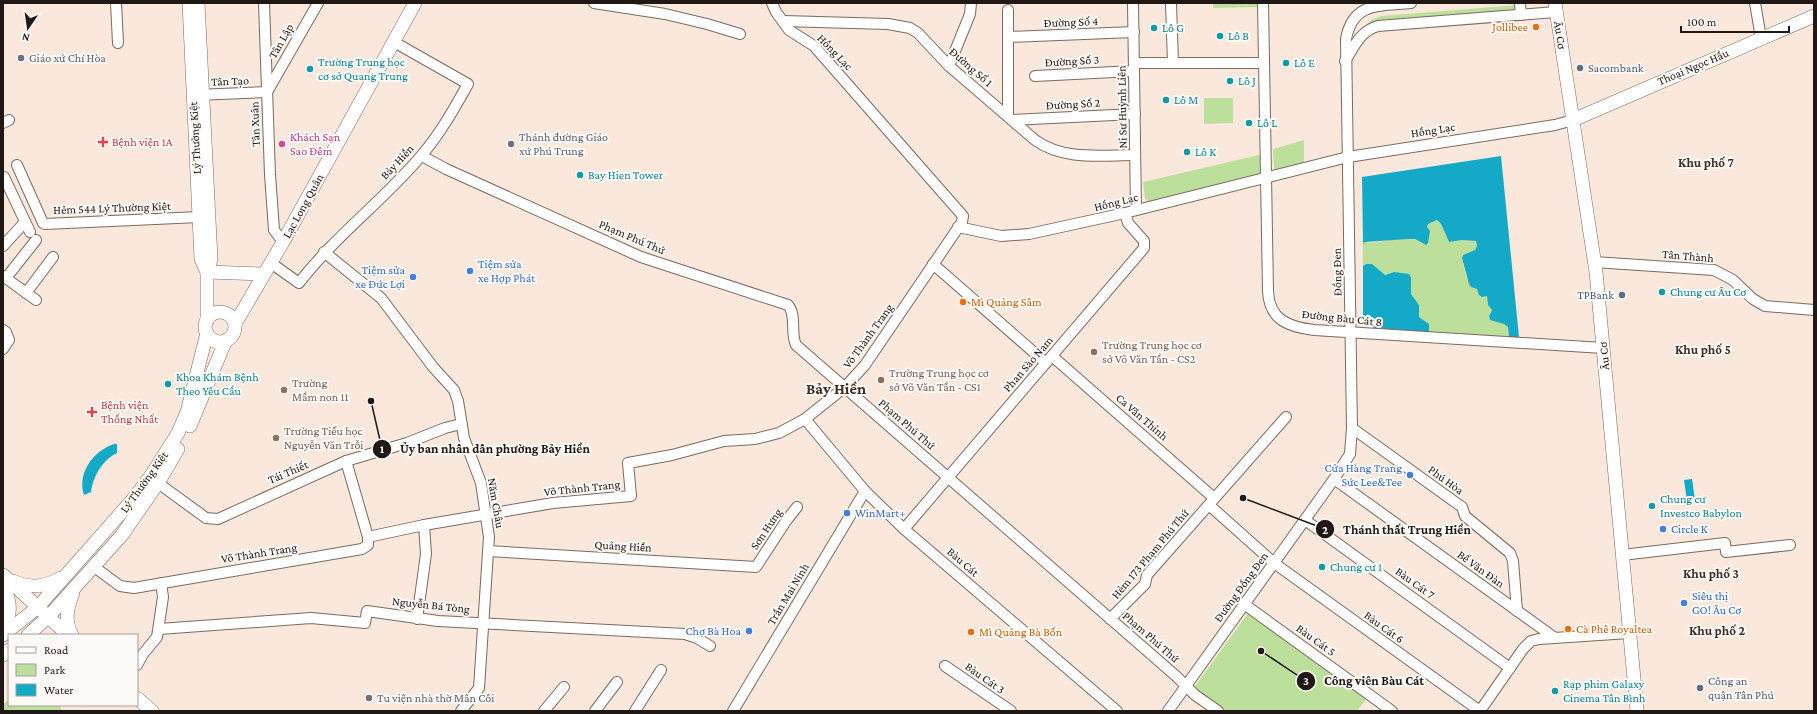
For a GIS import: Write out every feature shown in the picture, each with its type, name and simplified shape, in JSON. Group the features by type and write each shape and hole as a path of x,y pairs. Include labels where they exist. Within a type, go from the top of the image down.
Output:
{"main road":[{"name":"Lý Thường Kiệt","path":"3,635 36,609 135,497 164,456 178,433 187,412 207,327 207,272 211,258 189,3"},
{"name":"Lý Thường Kiệt","path":"198,3 199,217 201,259 207,272"},
{"name":"Lạc Long Quân","path":"235,324 283,242 416,3"},
{"name":"Âu Cơ","path":"1555,8 1594,262 1637,711"},
{"name":"Thoại Ngọc Hầu","path":"1573,120 1814,16"},
{"path":"207,272 267,269"},
{"path":"222,312 232,318 235,324 233,334 226,340 213,340 207,327 214,314 222,312"},
{"name":"Lý Thường Kiệt","path":"79,582 122,535 158,483 184,437 226,340"},
{"path":"3,581 33,587 47,584 64,576"},
{"path":"3,581 46,619 67,634"},
{"path":"3,581 8,596 10,609 3,631"},
{"path":"29,634 46,619 79,582"},
{"path":"72,634 67,623 66,612 79,582"},
{"path":"56,587 66,597"},
{"path":"138,699 152,711"}],"street":[{"path":"116,3 118,43"},
{"name":"Tân Xuân","path":"264,3 270,175 274,230 283,242"},
{"name":"Tân Lập","path":"267,92 318,3"},
{"path":"594,3 665,14 740,34"},
{"path":"949,66 970,14 971,3"},
{"name":"Ni Sư Huỳnh Liên","path":"1134,3 1136,210"},
{"path":"1171,3 1173,63"},
{"name":"Đường Bàu Cát 8","path":"1263,3 1268,291 1269,303 1272,312 1282,321 1300,328 1351,333 1603,348"},
{"name":"Đồng Đen","path":"1334,479 1350,454 1352,428 1345,60 1347,32 1354,17 1370,7 1411,3"},
{"path":"1520,3 1520,15"},
{"path":"1755,3 1761,38"},
{"name":"Hồng Lạc","path":"774,4 789,30 812,44 961,213 963,219 958,227 990,234 1016,236 1054,230 1266,178 1348,156 1555,125 1573,120"},
{"path":"1345,60 1363,34 1378,26 1520,15 1555,8"},
{"path":"1008,10 1010,118"},
{"name":"Đường Số 1","path":"783,22 904,26 918,33 949,66 1038,142 1059,152 1076,155 1135,155"},
{"name":"Đường Số 4","path":"1008,37 1134,32"},
{"name":"Bảy Hiền","path":"267,269 299,283 324,252 380,199 422,156 447,121 468,84 394,42"},
{"name":"Đường Số 3","path":"1035,76 1173,63 1264,62"},
{"name":"Tân Tạo","path":"198,95 267,92"},
{"name":"Đường Số 2","path":"1010,118 1135,114"},
{"name":"Phạm Phú Thứ","path":"422,156 446,169 641,257 786,304 792,312 793,337 796,345 1195,695 1218,711"},
{"name":"Hẻm 544 Lý Thường Kiệt","path":"17,165 43,223 46,224 199,217"},
{"path":"3,178 4,177 33,236 4,277 36,300"},
{"name":"Phan Sào Nam","path":"904,529 1144,248 1145,242 1128,223 1125,213"},
{"path":"3,246 25,222"},
{"name":"Võ Thành Trang","path":"93,566 123,588 134,588 362,549 368,545 368,537 424,525 553,504 631,496 628,463 672,455 724,441 755,439 779,433 804,419 845,387 873,355 958,227"},
{"name":"Năm Châu","path":"324,252 381,298 433,367 454,390 458,401 464,438 481,484 489,537 479,688 461,711"},
{"path":"26,293 53,257"},
{"name":"Tân Thành","path":"1594,262 1714,270 1733,280 1753,299 1765,306 1814,310"},
{"name":"Ca Văn Thỉnh","path":"933,264 1049,360 1211,502 1274,563"},
{"path":"3,330 6,332 9,340 3,349"},
{"name":"Hẻm 173 Phạm Phú Thứ","path":"1110,619 1145,584 1147,575 1286,417"},
{"name":"Bàu Cát","path":"804,419 865,491 904,529 1117,711"},
{"name":"Tái Thiết","path":"158,483 206,518 214,520 346,461 407,443 445,428 461,424"},
{"name":"Phú Hòa","path":"1352,428 1462,507 1465,516 1510,553 1513,561 1517,611"},
{"path":"346,461 368,537"},
{"name":"Đường Đồng Đen","path":"1168,711 1334,479"},
{"name":"Bế Văn Đàn","path":"1334,479 1555,638"},
{"name":"Trần Mai Ninh","path":"733,711 865,491"},
{"name":"Sơn Hưng","path":"756,567 797,507"},
{"name":"Bàu Cát 7","path":"1305,520 1510,668"},
{"path":"417,619 426,554 424,525"},
{"path":"1622,555 1725,543 1726,552 1790,545"},
{"name":"Quảng Hiền","path":"488,551 756,567"},
{"name":"Bàu Cát 6","path":"1274,563 1480,711"},
{"path":"138,663 143,654 156,641 163,597 161,583"},
{"name":"Bàu Cát 5","path":"1244,604 1392,711"},
{"name":"Nguyễn Bá Tòng","path":"159,629 310,618 365,623 367,611 417,619 685,634 697,638 710,646"},
{"path":"1480,711 1525,646 1531,641 1539,638 1629,634"},
{"name":"Bàu Cát 3","path":"946,666 1010,711"},
{"path":"635,711 661,670"},
{"path":"595,711 618,682"},
{"path":"544,711 564,687"}],"green space":[{"path":"1213,3 1260,3 1260,7 1213,8"},
{"path":"1519,5 1519,12 1381,21 1358,34 1371,20 1381,16"},
{"path":"1204,98 1233,98 1233,123 1204,124"},
{"path":"1304,140 1304,163 1280,170 1274,169 1273,149"},
{"path":"1263,154 1260,176 1150,202 1145,199 1143,182"},
{"path":"1437,220 1441,224 1449,242 1462,240 1476,241 1477,246 1475,250 1463,255 1466,276 1469,283 1474,288 1487,296 1488,305 1492,310 1489,316 1490,320 1504,324 1508,327 1509,337 1429,332 1429,324 1419,317 1419,305 1411,294 1411,284 1395,272 1385,275 1366,264 1363,266 1363,244 1365,242 1411,239 1423,244 1428,224"},
{"path":"1248,613 1367,698 1357,711 1224,711 1193,689"},
{"path":"8,701 8,706 60,706 63,711 3,711 3,704"}],"water":[{"path":"1501,156 1519,337 1509,337 1508,327 1504,324 1490,320 1489,316 1492,310 1488,305 1487,296 1482,297 1479,295 1477,289 1471,287 1469,284 1462,258 1463,255 1475,250 1477,246 1476,241 1462,240 1449,242 1441,224 1437,220 1428,224 1427,227 1430,231 1428,243 1426,245 1415,239 1365,242 1363,244 1362,177"},
{"path":"1366,264 1372,264 1385,275 1394,272 1409,274 1411,278 1411,294 1419,305 1419,317 1429,324 1429,332 1373,328 1363,320 1363,266"},
{"path":"114,444 117,444 117,453 103,464 96,475 91,492 84,495 82,487 83,479 88,464 99,452"},
{"path":"1692,479 1695,500 1687,501 1684,480"}],"place":[{"name":"Jollibee","path":"1536,27"},
{"name":"Lô G","path":"1154,28"},
{"name":"Lô B","path":"1220,36"},
{"name":"Giáo xứ Chí Hòa","path":"21,58"},
{"name":"Lô E","path":"1286,63"},
{"name":"Sacombank","path":"1580,68"},
{"name":"Trường Trung học cơ sở Quang Trung","path":"310,69"},
{"name":"Lô J","path":"1230,81"},
{"name":"Lô M","path":"1166,100"},
{"name":"Lô L","path":"1249,123"},
{"name":"Bệnh viện 1A","path":"103,142"},
{"name":"Khách Sạn Sao Đêm","path":"282,144"},
{"name":"Thánh đường Giáo xứ Phú Trung","path":"511,144"},
{"name":"Lô K","path":"1187,152"},
{"name":"Bay Hien Tower","path":"580,175"},
{"name":"Tiệm sửa xe Hợp Phát","path":"470,271"},
{"name":"Tiệm sửa xe Đức Lợi","path":"413,277"},
{"name":"Chung cư Âu Cơ","path":"1662,292"},
{"name":"TPBank","path":"1622,295"},
{"name":"Mì Quảng Sâm","path":"963,302"},
{"name":"Trường Trung học cơ sở Võ Văn Tần - CS2","path":"1094,352"},
{"name":"Trường Trung học cơ sở Võ Văn Tần - CS1","path":"881,380"},
{"name":"Khoa Khám Bệnh Theo Yêu Cầu","path":"168,384"},
{"name":"Trường Mầm non 11","path":"284,390"},
{"name":"Ủy ban nhân dân phường Bảy Hiền","path":"371,401"},
{"name":"Bệnh viện Thống Nhất","path":"92,412"},
{"name":"Trường Tiểu học Nguyễn Văn Trỗi","path":"276,438"},
{"name":"Cửa Hàng Trang Sức Lee&Tee","path":"1410,475"},
{"name":"Thánh thất Trung Hiền","path":"1243,498"},
{"name":"Chung cư Investco Babylon","path":"1652,506"},
{"name":"WinMart+","path":"847,513"},
{"name":"Circle K","path":"1663,529"},
{"name":"Chung cư 1","path":"1322,567"},
{"name":"Siêu thị GO! Âu Cơ","path":"1684,603"},
{"name":"Cà Phê Royaltea","path":"1568,629"},
{"name":"Chợ Bà Hoa","path":"749,631"},
{"name":"Mì Quảng Bà Bốn","path":"971,632"},
{"name":"Công viên Bàu Cát","path":"1261,651"},
{"name":"Công an quận Tân Phú","path":"1700,688"},
{"name":"Rạp phim Galaxy Cinema Tân Bình","path":"1555,691"},
{"name":"Tu viện nhà thờ Mân Côi","path":"369,698"}],"district":[{"name":"Khu phố 7","path":"1706,162"},
{"name":"Khu phố 5","path":"1703,349"},
{"name":"Bảy Hiền","path":"836,388"},
{"name":"Khu phố 3","path":"1711,573"},
{"name":"Khu phố 2","path":"1717,630"}]}
